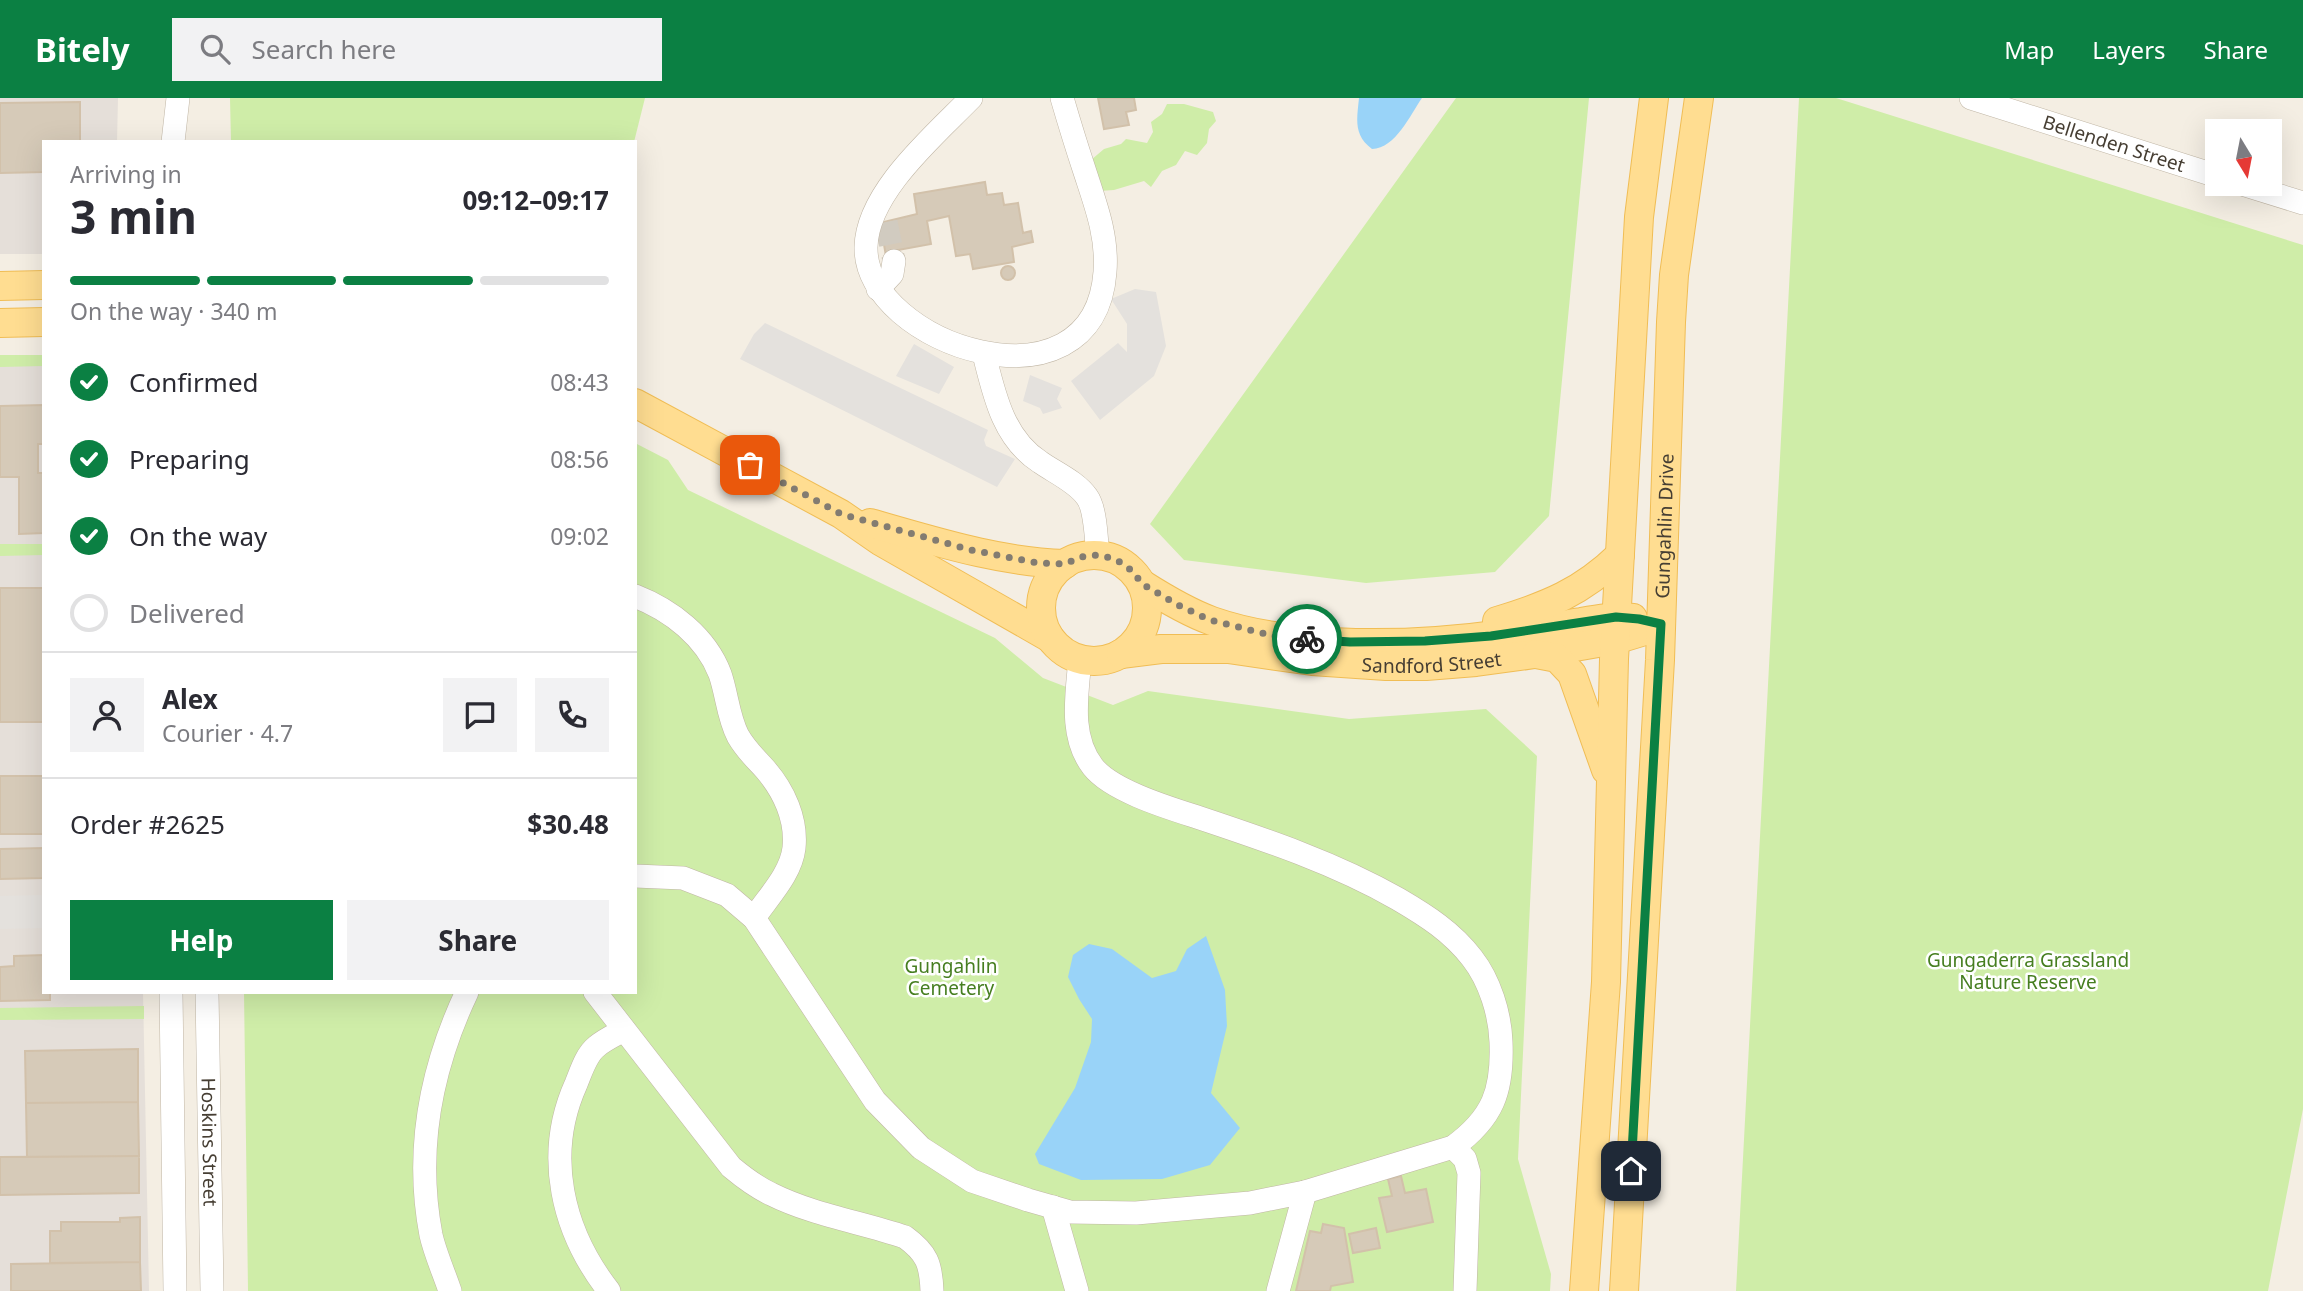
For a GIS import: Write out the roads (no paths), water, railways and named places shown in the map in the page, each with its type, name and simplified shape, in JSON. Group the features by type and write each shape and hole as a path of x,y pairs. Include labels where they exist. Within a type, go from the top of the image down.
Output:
{"main road":[{"path":"1584,1291 1606,982 1616,628 1639,216 1654,98"},
{"name":"Gungahlin Drive","path":"1624,1291 1661,625 1671,322 1674,275 1699,98"},
{"path":"0,286 42,285"},
{"path":"0,323 42,322"},
{"path":"637,404 841,514 880,541 1050,638"},
{"path":"841,514 971,550 1038,563 1065,564"},
{"path":"1098,555 1111,558 1124,564 1142,584 1146,597 1145,623 1140,636 1121,654 1101,661 1080,659 1063,652 1050,638 1041,612 1042,598 1046,585 1065,564 1081,557 1098,555"},
{"path":"1402,642 1460,631 1546,605 1589,583 1620,555"},
{"name":"Sandford Street","path":"1142,584 1210,620 1278,637 1402,642 1616,628"},
{"path":"1616,628 1661,625"},
{"name":"Sandford Street","path":"1121,654 1161,649 1216,648 1312,661 1405,666 1476,662 1535,654 1616,628"},
{"path":"1535,654 1557,659 1572,674 1612,789"}],"street":[{"path":"173,140 178,98"},
{"path":"184,98 187,140"},
{"path":"971,98 898,174 882,196 865,247 870,272 878,289 896,310 925,329 984,354 1028,355 1071,341 1093,317 1099,306 1105,269 1102,229 1062,98"},
{"name":"Bellenden Street","path":"1971,98 2205,172"},
{"path":"882,196 886,222"},
{"path":"2281,196 2303,203"},
{"path":"878,289 892,274 894,261"},
{"path":"984,354 1000,414 1010,430 1036,460 1088,497 1098,555"},
{"path":"637,597 668,611 701,643 720,674 737,734 751,756 783,793 794,831 794,850 786,872 754,918"},
{"path":"637,876 682,878 727,895 754,918 875,1101 921,1147 972,1181 1053,1207 1070,1212 1136,1213 1250,1203 1306,1192 1453,1147 1465,1138 1494,1103 1498,1091 1501,1055 1498,1015 1484,977 1473,959 1453,936 1435,921 1367,881 1285,847 1155,803 1108,780 1094,767 1077,732 1075,708 1080,659"},
{"name":"Hoskins Street","path":"170,994 175,1291"},
{"name":"Hoskins Street","path":"207,994 212,1291"},
{"path":"450,1291 431,1236 424,1168 428,1117 438,1067 466,994"},
{"path":"597,994 730,1167 770,1194 799,1206 905,1237 919,1247 928,1262 932,1275 932,1291"},
{"path":"609,1291 579,1247 566,1212 559,1171 559,1148 568,1102 584,1064 595,1047 624,1030"},
{"path":"172,1109 209,1108"},
{"path":"1453,1147 1465,1159 1469,1173 1465,1291"},
{"path":"1278,1291 1306,1192"},
{"path":"1053,1207 1077,1291"}],"water":[{"path":"1359,98 1422,98 1395,137 1381,147 1372,149 1359,132"},
{"path":"1206,936 1225,990 1227,1026 1211,1093 1240,1128 1210,1165 1162,1179 1081,1180 1039,1164 1035,1154 1075,1088 1091,1042 1092,1019 1068,977 1073,955 1089,944 1112,949 1152,978 1176,971 1187,949"}],"tunnel":[{"path":"886,222 894,261"}],"park label":[{"name":"Gungaderra Grassland Nature Reserve","path":"2028,971"},
{"name":"Gungahlin Cemetery","path":"951,977"}]}
